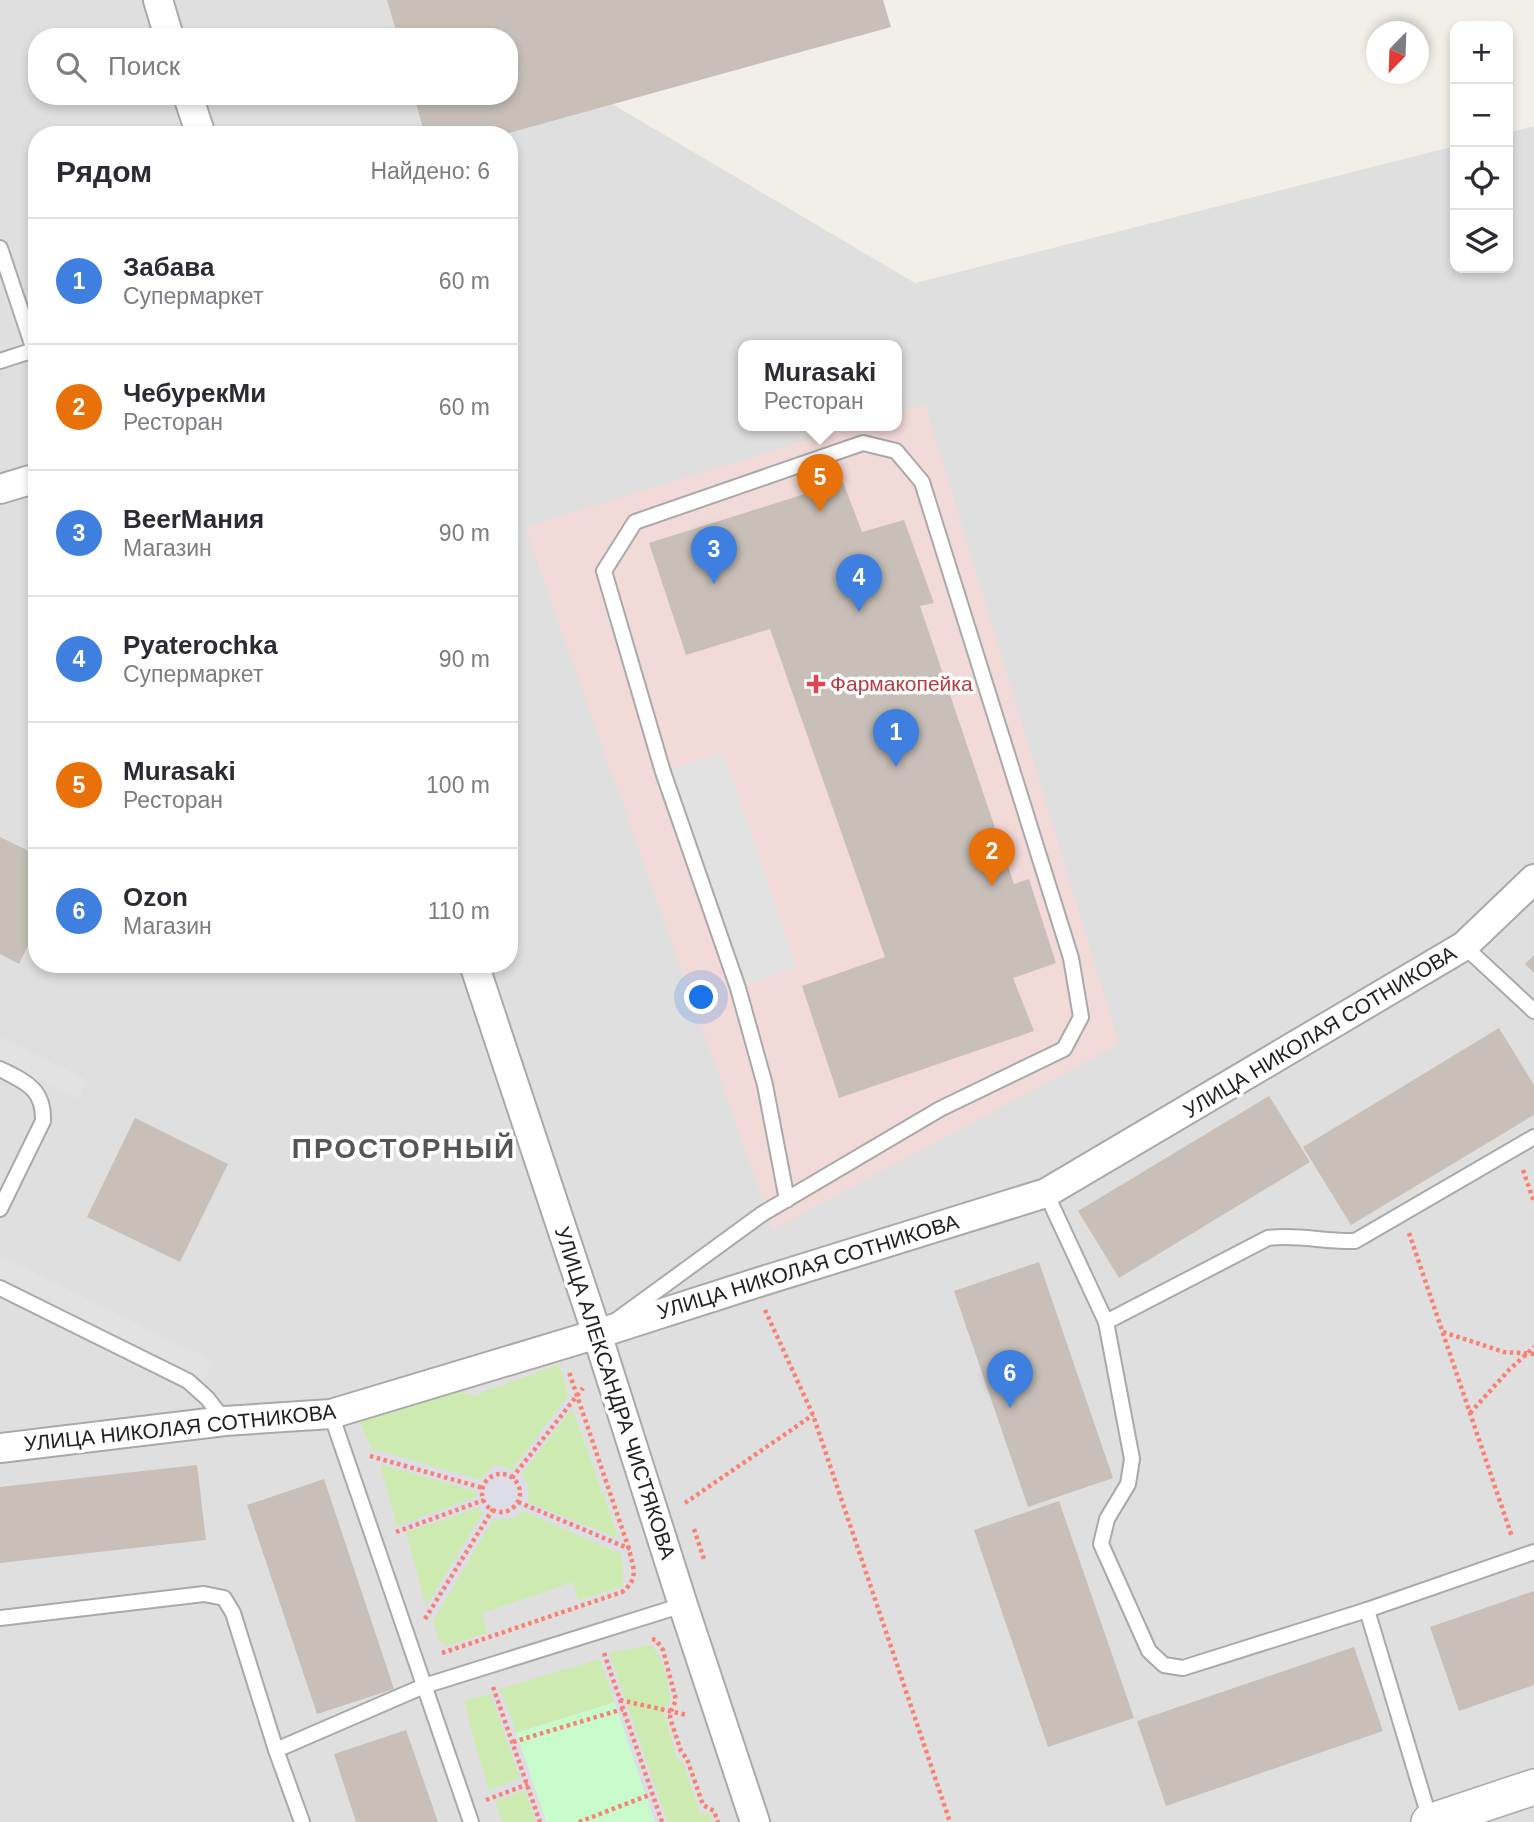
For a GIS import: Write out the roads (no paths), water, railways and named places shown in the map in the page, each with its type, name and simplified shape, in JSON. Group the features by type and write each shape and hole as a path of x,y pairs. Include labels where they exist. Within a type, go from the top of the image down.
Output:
{"street":[{"path":"158,0 166,28"},
{"path":"191,105 198,126"},
{"path":"0,489 28,481"},
{"name":"УЛИЦА НИКОЛАЯ СОТНИКОВА","path":"0,1448 225,1421 331,1414 562,1344 602,1347 753,1284 1046,1193 1464,946 1534,879"},
{"name":"УЛИЦА АЛЕКСАНДРА ЧИСТЯКОВА","path":"477,973 602,1347 755,1822"},
{"path":"1430,1822 1534,1787"}],"lane":[{"path":"0,248 28,333"},
{"path":"0,361 28,355"},
{"path":"602,1347 762,1214 787,1200 940,1110 1064,1049 1081,1017 1071,958 922,482 896,451 863,443 635,522 604,571 663,772 738,988 765,1085 787,1200"},
{"path":"1464,946 1534,1011"},
{"path":"0,1069 32,1087 44,1109 43,1121 0,1209"},
{"path":"1106,1322 1268,1238 1285,1236 1336,1242 1355,1241 1534,1138"},
{"path":"1046,1193 1106,1322 1132,1459 1128,1484 1107,1520 1101,1544 1149,1651 1164,1665 1183,1668 1367,1610 1534,1552"},
{"path":"0,1288 188,1381 207,1398 225,1421"},
{"path":"331,1414 471,1822"},
{"path":"0,1618 204,1594 223,1598 233,1614 302,1822"},
{"path":"276,1750 424,1686 683,1605"},
{"path":"1367,1610 1430,1822"}],"place":[{"name":"Murasaki","path":"820,512"},
{"name":"BeerМания","path":"714,584"},
{"name":"Pyaterochka","path":"859,612"},
{"name":"Фармакопейка","path":"816,684"},
{"name":"Забава","path":"896,767"},
{"name":"ЧебурекМи","path":"992,886"},
{"name":"Ozon","path":"1010,1408"}],"district":[{"name":"ПРОСТОРНЫЙ","path":"404,1148"}]}
